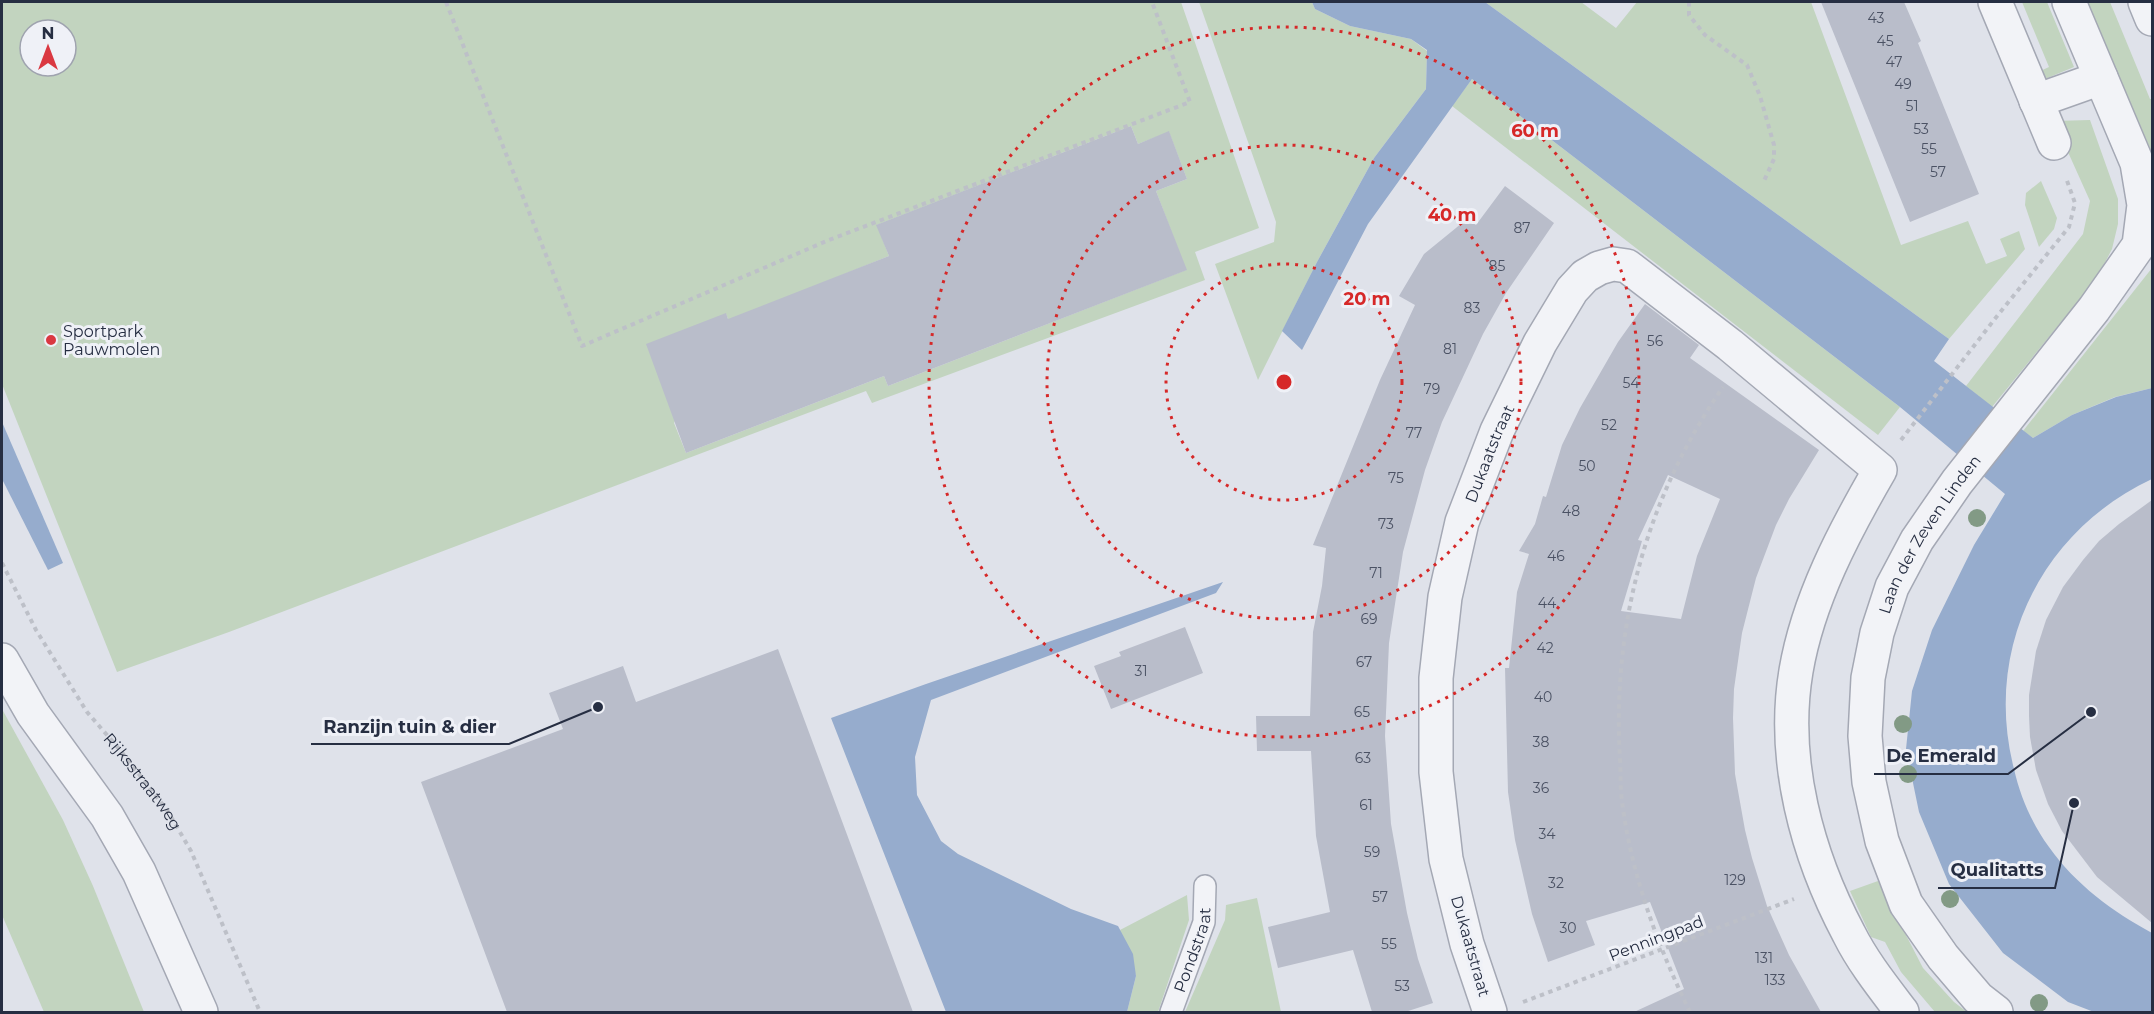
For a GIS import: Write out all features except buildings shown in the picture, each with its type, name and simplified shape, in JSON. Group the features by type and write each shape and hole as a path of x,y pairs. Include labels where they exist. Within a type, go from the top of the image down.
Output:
{"street":[{"path":"1995,2 2054,143"},
{"name":"Laan der Zeven Linden","path":"1996,1012 1978,998 1943,957 1906,904 1882,841 1869,782 1865,736 1868,678 1877,633 1892,587 1917,540 1957,482 2052,364 2139,245 2144,205 2137,163 2068,2"},
{"path":"2145,2 2152,19"},
{"path":"2036,100 2101,78"},
{"name":"Dukaatstraat","path":"1504,1008 1467,944 1446,859 1436,772 1436,678 1445,597 1462,522 1497,431 1540,343 1572,290 1585,276 1599,268 1613,264 1627,266 1746,358 1889,458"},
{"path":"1889,458 1850,522 1808,624 1796,671 1791,732 1800,803 1826,887 1849,935 1871,972 1902,1012"},
{"path":"2,660 33,714 107,816 139,872 201,1012"}],"lane":[{"name":"Pondstraat","path":"1171,1012 1204,922 1205,886"}],"path":[{"path":"446,2 582,346 829,240 1190,102 1152,2"},
{"path":"1689,2 1689,15 1705,35 1747,65 1760,96 1774,145 1774,159 1763,183"},
{"path":"1889,458 1994,320 2069,227 2075,202 2054,143"},
{"path":"1690,1012 1662,949 1638,875 1622,801 1618,720 1624,636 1635,579 1649,531 1670,479 1700,420 1746,358"},
{"name":"Rijksstraatweg","path":"2,563 36,630 87,712 167,810 191,851 260,1012"},
{"name":"Penningpad","path":"1504,1008 1826,887"}],"green space":[{"path":"2,2 1181,2 1259,228 1195,252 1205,280 872,403 866,391 229,632 117,672 2,384","holes":["1131,126 1138,144 1169,132 1187,179 1156,191 1186,270 888,386 884,376 686,453 674,423 726,314 729,321 889,256 877,225"]},
{"path":"1199,2 1312,2 1315,9 1350,26 1411,39 1427,51 1426,89 1374,158 1317,262 1258,380 1215,264 1274,242 1276,222"},
{"path":"1485,2 1581,2 1616,28 1637,2 1811,2 1901,245 1968,221 1986,264 2007,256 2000,239 2019,231 2025,249 1949,339"},
{"path":"2022,2 2047,2 2074,67 2040,81 2036,73 2049,67"},
{"path":"2087,2 2110,2 2150,99 2152,99 2152,153"},
{"path":"1472,79 1900,407 1878,435 1452,106"},
{"path":"2090,120 2118,199 2118,224 2112,249 2097,278 1992,407 1966,386 2083,234 2090,201 2054,121"},
{"path":"2041,181 2057,218 2054,229 2039,247 2025,205 2026,193"},
{"path":"2152,268 2152,388 2115,397 2072,415 2033,438 2023,431"},
{"path":"2,709 63,820 93,886 144,1012 44,1012 2,915"},
{"path":"1878,881 1923,968 1954,1002 1967,1012 1935,1012 1901,972 1885,942 1871,937 1850,891"},
{"path":"1187,895 1189,920 1158,1012 1127,1012 1136,976 1120,930"},
{"path":"1257,898 1281,1012 1185,1012 1225,920 1226,905"}],"water":[{"path":"1312,2 1485,2 1949,339 1934,361 2033,438 2072,415 2116,397 2152,388 2152,479 2113,501 2079,529 2051,562 2030,598 2015,638 2007,680 2006,724 2014,769 2027,810 2049,847 2071,873 2096,896 2123,916 2152,933 2152,1012 2094,1012 2068,1002 2003,953 1949,884 1919,812 1906,749 1912,691 1932,630 1974,545 2005,494 1900,407 1472,79 1368,224 1302,350 1282,331 1374,158 1426,89 1427,50 1411,39 1350,26 1315,9"},
{"path":"2,422 63,563 48,570 2,479"},
{"path":"1223,582 1216,593 931,700 915,757 917,795 941,841 958,854 1071,909 1118,926 1133,954 1136,976 1127,1012 946,1012 831,718"}],"place":[{"name":"Sportpark Pauwmolen","path":"51,340"},
{"name":"Ranzijn tuin & dier","path":"598,707"},
{"name":"De Emerald","path":"2091,712"},
{"name":"Qualitatts","path":"2074,803"}]}
